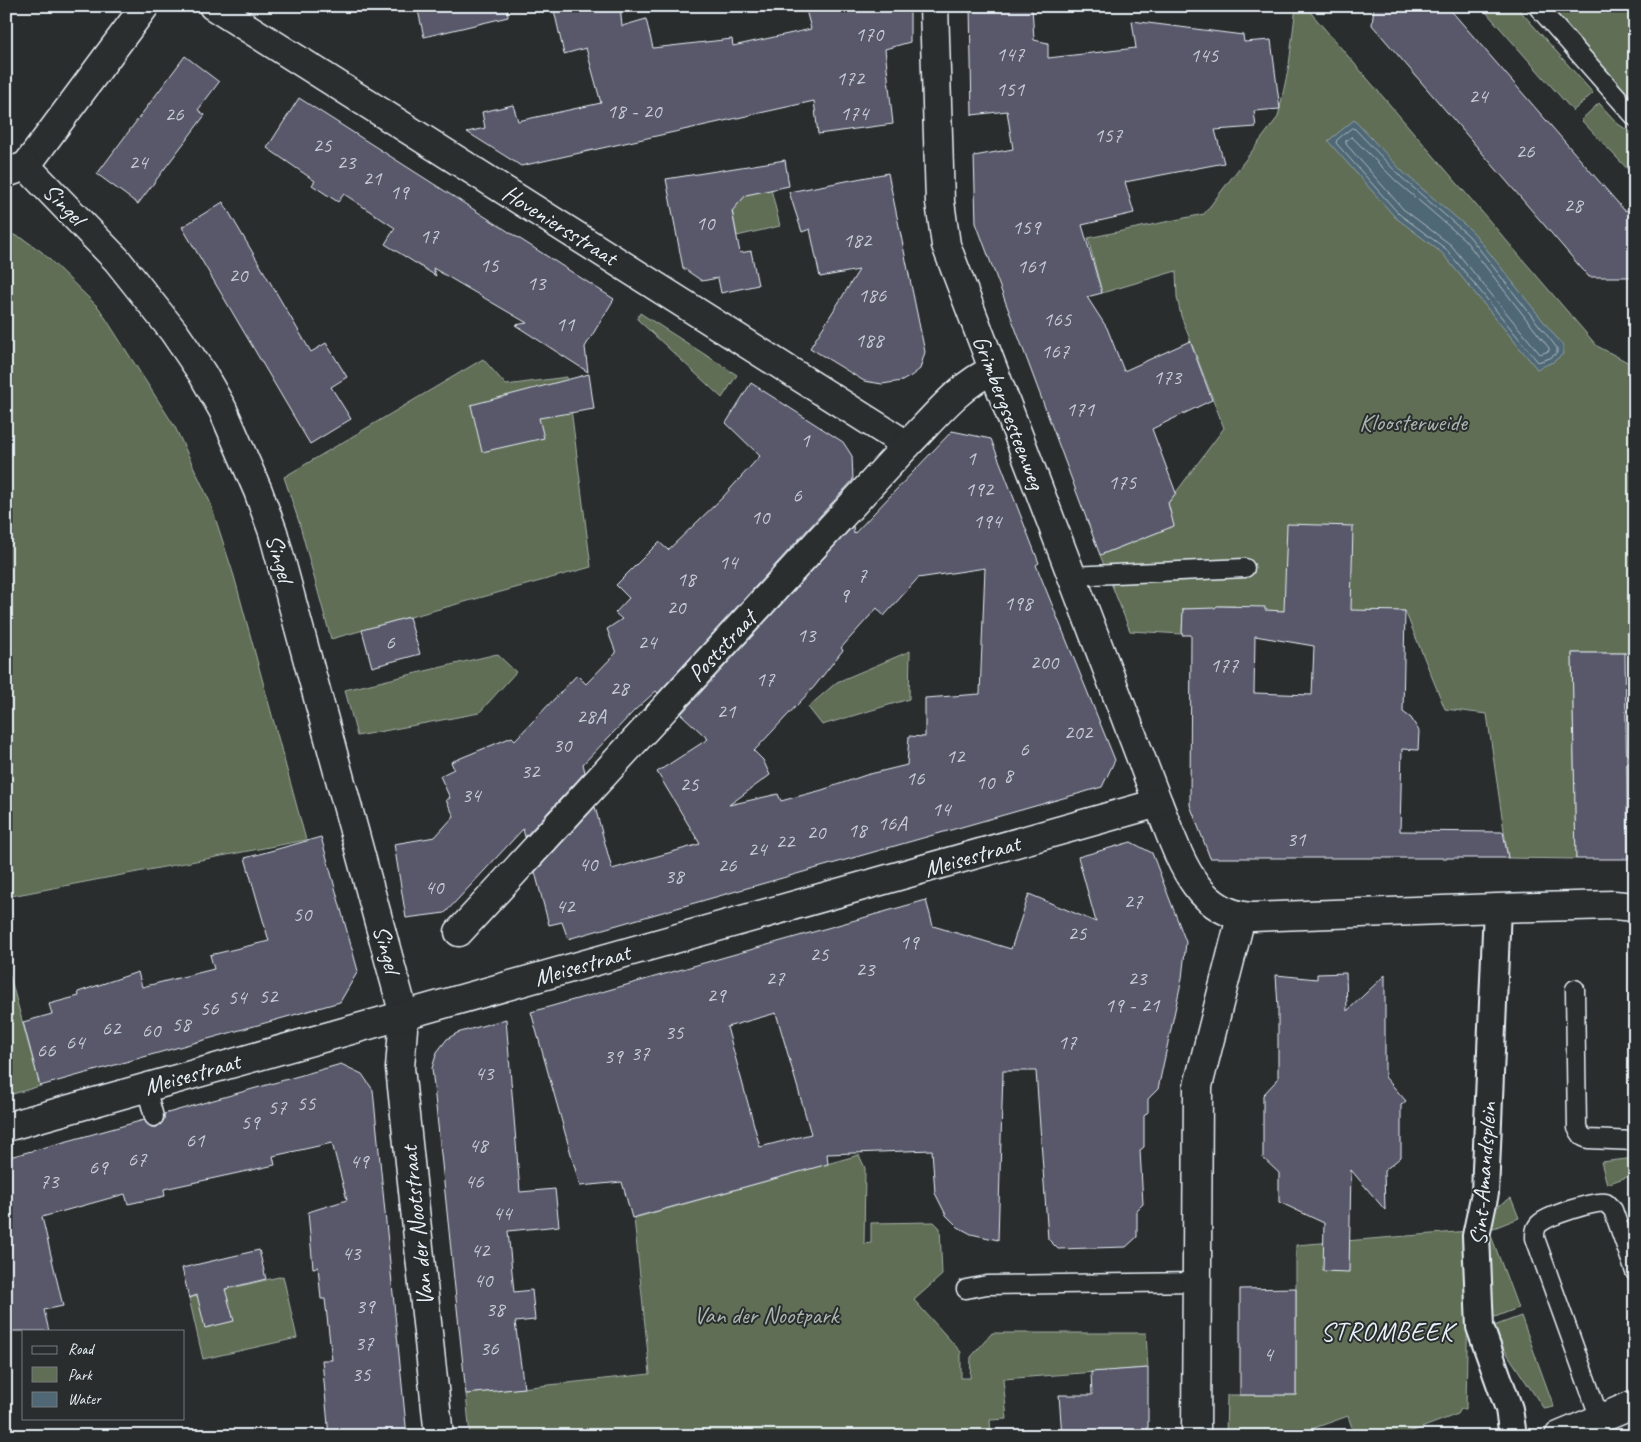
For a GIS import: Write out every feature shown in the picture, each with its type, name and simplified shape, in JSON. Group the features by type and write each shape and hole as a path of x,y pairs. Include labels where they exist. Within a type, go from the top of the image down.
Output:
{"street":[{"name":"Singel","path":"145,6 16,170 98,239 147,295 202,373 223,410 241,450 272,532 404,1015"},
{"name":"Hoveniersstraat","path":"213,6 907,445"},
{"name":"Grimbergsesteenweg","path":"934,6 941,224 950,259 1158,803"},
{"name":"Poststraat","path":"459,932 907,445 960,392 982,374 993,370"},
{"name":"Meisestraat","path":"6,1127 1158,803"},
{"path":"1158,803 1188,872 1202,894 1212,904 1241,917 1614,905 1635,907"},
{"name":"Sint-Amandsplein","path":"1496,908 1485,1193 1476,1236 1480,1326 1509,1409 1513,1436"},
{"path":"1196,1436 1198,1086 1241,917"},
{"name":"Van der Nootstraat","path":"404,1015 400,1068 438,1436"},
{"path":"1560,1436 1615,1418"}],"lane":[{"path":"1537,6 1635,117"},
{"path":"1071,576 1245,568"},
{"path":"1575,989 1577,1128 1583,1137 1588,1139 1635,1141"},
{"path":"146,1087 154,1117"},
{"path":"1615,1418 1535,1238 1536,1228 1543,1220 1596,1202 1606,1203 1613,1210 1635,1272"},
{"path":"966,1289 988,1285 1197,1282"}],"green space":[{"name":"Kloosterweide","path":"1296,6 1305,6 1597,346 1635,366 1635,653 1572,653 1576,859 1508,858 1487,714 1445,709 1405,611 1269,611 1245,617 1235,606 1218,606 1209,615 1201,609 1183,609 1182,634 1130,631 1100,555 1173,526 1168,503 1224,428 1181,316 1177,297 1176,271 1102,293 1088,238 1204,214 1278,117 1289,65"},
{"path":"1491,6 1516,6 1593,93 1573,111 1485,11"},
{"path":"1546,6 1635,6 1635,108"},
{"path":"1599,103 1618,124 1635,135 1635,177 1581,120"},
{"path":"771,189 780,226 737,236 730,198"},
{"path":"6,232 22,238 42,252 99,308 175,427 210,502 234,576 306,840 6,897"},
{"path":"640,313 737,375 722,398 637,319"},
{"path":"483,359 506,385 567,377 591,567 331,639 299,522 284,477"},
{"path":"910,651 909,699 822,725 808,707 837,682"},
{"path":"497,654 516,672 479,713 357,736 345,690"},
{"path":"6,962 40,1086 6,1096"},
{"name":"Van der Nootpark","path":"859,1155 865,1168 864,1244 871,1243 871,1223 934,1222 940,1228 942,1275 914,1300 961,1352 961,1378 970,1378 971,1357 992,1333 1146,1333 1148,1368 1003,1379 1007,1419 990,1420 991,1436 470,1436 466,1394 650,1374 634,1218"},
{"path":"1635,1158 1635,1174 1607,1184 1601,1162"},
{"path":"1511,1198 1519,1218 1489,1230 1518,1308 1490,1319 1481,1234 1482,1227 1491,1212"},
{"path":"1469,1231 1466,1409 1461,1409 1458,1414 1400,1436 1355,1436 1348,1416 1306,1431 1307,1436 1226,1436 1227,1395 1296,1395 1296,1245"},
{"path":"283,1276 297,1338 203,1359 189,1298"},
{"path":"1521,1316 1554,1407 1544,1409 1504,1349 1494,1326"}],"water":[{"path":"1354,120 1404,173 1473,232 1563,346 1563,354 1553,362 1537,369 1442,253 1395,217 1328,141"}],"building":[{"path":"417,6 507,6 508,17 424,37"},
{"path":"553,6 620,6 622,26 646,19 653,48 732,39 733,46 811,29 805,6 910,6 910,42 885,49 893,124 818,134 814,101 521,166 467,132 485,128 482,112 513,105 518,121 601,103 586,48 564,54"},
{"path":"970,6 1032,6 1034,40 1048,43 1048,58 1136,48 1132,21 1243,35 1244,42 1271,40 1280,109 1254,111 1256,127 1215,130 1224,163 1125,182 1134,213 1082,225 1102,293 1087,297 1107,328 1124,371 1190,341 1212,400 1152,429 1176,493 1168,503 1174,526 1100,555 976,223 974,156 1013,149 1007,111 972,115"},
{"path":"1374,6 1447,6 1624,210 1635,211 1635,277 1589,277 1372,25"},
{"path":"185,56 219,82 198,110 205,115 138,204 97,174"},
{"path":"299,98 614,299 585,347 588,372 515,325 527,323 433,268 436,276 385,244 395,228 344,194 338,202 312,185 315,181 267,148"},
{"path":"785,160 789,186 746,195 732,211 740,253 751,251 758,285 721,293 718,278 702,281 683,268 666,179"},
{"path":"888,173 925,352 920,369 911,376 902,381 882,384 864,381 810,348 859,270 820,277 810,229 802,232 789,192"},
{"path":"223,202 311,352 326,343 347,377 331,387 351,419 310,444 182,227"},
{"path":"589,374 594,409 539,418 544,438 482,452 471,405"},
{"path":"751,383 843,442 852,456 853,480 658,693 656,691 635,710 583,764 585,772 525,837 523,829 445,913 406,918 394,844 435,837 454,816 446,800 450,798 440,776 454,769 451,762 512,737 515,740 577,675 586,684 616,653 607,629 622,619 615,613 629,598 616,585 659,542 668,550 722,498 760,456 726,423"},
{"path":"952,431 991,439 1039,563 1036,565 1115,760 1102,787 568,939 562,922 549,925 535,872 595,807 612,869 700,844 657,772 708,739 681,714 853,526 854,534","holes":["985,568 980,694 925,698 925,737 909,736 907,765 866,775 781,801 778,794 729,805 770,775 763,760 754,751 814,687 843,650 841,648 877,608 884,616 918,578"]},
{"path":"1287,524 1353,526 1351,610 1405,611 1403,712 1411,718 1419,731 1418,750 1402,749 1400,831 1503,832 1508,858 1210,858 1190,805 1191,635 1182,635 1183,609 1215,608 1217,606 1265,607 1265,610 1284,611","holes":["1255,636 1314,646 1312,695 1254,693"]},
{"path":"409,617 420,654 372,667 362,630"},
{"path":"1572,653 1625,653 1628,859 1576,859"},
{"path":"321,837 358,971 340,1002 40,1086 23,1022 52,1014 49,1004 79,996 78,992 138,972 142,987 214,969 210,955 269,941 245,858"},
{"path":"1131,842 1152,853 1186,942 1182,978 1158,1089 1148,1099 1148,1112 1144,1116 1144,1147 1140,1150 1143,1204 1137,1210 1137,1237 1126,1247 1058,1249 1048,1239 1036,1071 1003,1071 998,1240 971,1234 958,1227 946,1215 935,1193 932,1150 827,1154 828,1164 632,1218 622,1182 580,1186 531,1012 926,900 933,926 1011,949 1029,894 1096,922 1078,857","holes":["776,1013 811,1134 760,1147 727,1027"]},
{"path":"1346,973 1347,1011 1385,975 1385,1077 1406,1101 1401,1105 1401,1157 1384,1171 1385,1210 1351,1170 1349,1272 1323,1271 1324,1223 1279,1202 1279,1173 1263,1158 1263,1095 1278,1079 1276,975 1317,979 1317,974"},
{"path":"506,1019 520,1192 555,1189 559,1226 508,1231 514,1292 532,1290 535,1320 515,1322 524,1388 466,1394 432,1068 437,1052 447,1039 457,1033"},
{"path":"341,1064 362,1074 373,1090 407,1436 329,1436 322,1360 332,1360 325,1299 321,1299 318,1267 313,1268 308,1212 347,1200 332,1143 273,1156 275,1165 164,1189 165,1196 128,1204 125,1194 42,1217 63,1306 44,1310 49,1330 6,1331 6,1158 144,1120 151,1127 157,1127 164,1120 164,1114"},
{"path":"259,1250 266,1279 225,1289 234,1321 205,1328 197,1295 189,1298 182,1268"},
{"path":"1296,1288 1296,1395 1240,1395 1240,1289"},
{"path":"1148,1368 1148,1436 1062,1436 1059,1395 1092,1395 1091,1372"}],"district":[{"name":"STROMBEEK","path":"1387,1331"}]}
